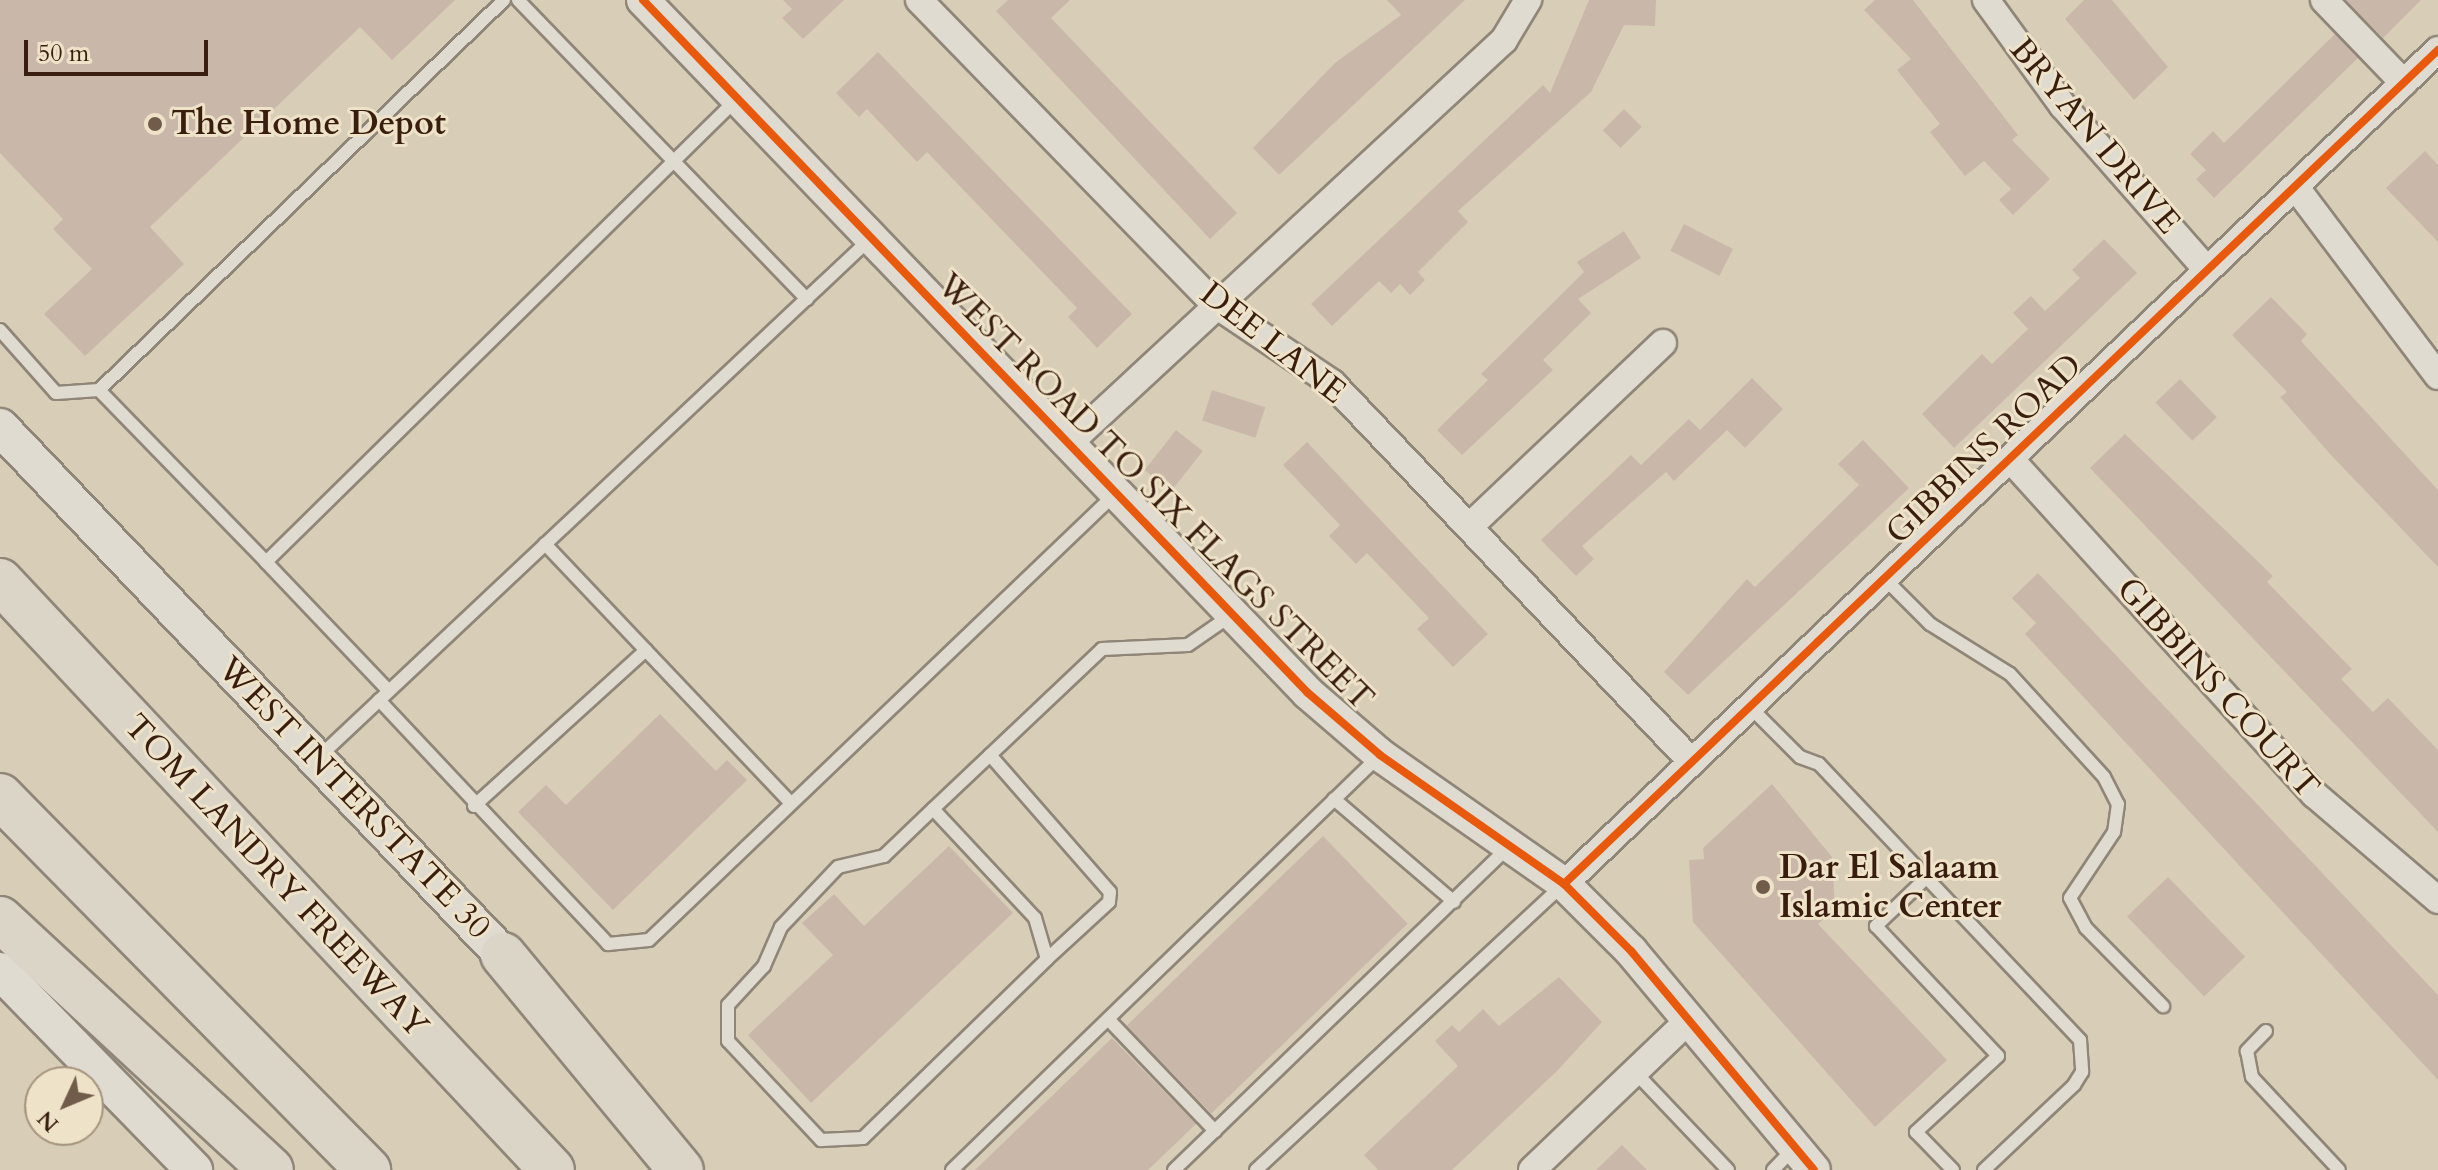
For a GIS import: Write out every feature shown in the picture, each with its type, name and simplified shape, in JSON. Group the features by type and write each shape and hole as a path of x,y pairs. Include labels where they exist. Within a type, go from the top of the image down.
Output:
{"highway":[{"name":"TOM LANDRY FREEWAY","path":"4,586 552,1170"},
{"path":"0,796 368,1170"},
{"path":"0,919 271,1170"},
{"path":"503,955 681,1170"}],"main road":[{"name":"WEST INTERSTATE 30","path":"0,427 706,1170"},
{"path":"0,971 194,1170"}],"street":[{"name":"WEST ROAD TO SIX FLAGS STREET","path":"643,0 1232,614 1380,755 1564,884 1687,1022 1794,1162"},
{"name":"DEE LANE","path":"919,0 1216,305 1332,383 1690,760"},
{"path":"1067,445 1504,40 1528,0"},
{"name":"BRYAN DRIVE","path":"1986,0 2063,106 2207,270"},
{"path":"2324,0 2404,83"},
{"name":"GIBBINS ROAD","path":"1564,884 1690,760 2012,461 2438,50"},
{"path":"2297,189 2438,376"},
{"path":"1470,526 1663,343"},
{"name":"GIBBINS COURT","path":"2012,461 2314,794 2438,900"},
{"path":"1532,1170 1687,1022"}],"lane":[{"path":"0,330 56,393 71,397 99,390 504,0"},
{"path":"518,0 807,299"},
{"path":"266,562 737,99"},
{"path":"317,758 871,239"},
{"path":"99,390 389,691"},
{"path":"379,700 474,806 608,944 649,940 1115,494"},
{"path":"545,544 791,803"},
{"path":"1885,579 1930,624 2010,674 2104,777 2118,804 2114,832 2070,898 2086,928 2163,1006"},
{"path":"990,755 1110,892 1109,902 863,1138 821,1140 728,1041 728,1005 764,966 781,927 838,867 884,856 933,809 990,755 1102,649 1188,645 1232,614"},
{"path":"474,806 646,650"},
{"path":"1749,706 1800,757 1819,764 2069,1025 2083,1056 2074,1085 1984,1170"},
{"path":"952,1170 1380,755"},
{"path":"1334,799 1454,902"},
{"path":"933,809 1035,918 1047,959"},
{"path":"1174,1170 1509,846"},
{"path":"1927,877 1876,926 1998,1056 1916,1132 1953,1170"},
{"path":"1256,1170 1564,884"},
{"path":"1108,1019 1215,1131"},
{"path":"2266,1031 2247,1051 2252,1077 2339,1170"},
{"path":"1635,1072 1728,1170"}],"building":[{"name":"The Home Depot","path":"0,0 455,0 392,60 360,27 150,227 184,264 85,356 44,314 92,269 53,229 63,219 0,153"},
{"path":"783,0 844,0 803,39 782,18 792,9"},
{"path":"1008,0 1070,0 1051,18 1237,213 1210,239 996,11"},
{"path":"1387,0 1465,0 1279,175 1253,148 1335,63 1401,15"},
{"path":"1589,0 1656,0 1655,26 1624,25 1591,92 1458,211 1468,222 1418,272 1425,280 1410,295 1400,284 1391,293 1379,281 1332,326 1311,304 1543,85 1550,93"},
{"path":"1875,0 1913,0 2018,135 2012,140 2050,179 2013,215 1999,200 2011,189 1984,161 1965,176 1930,132 1940,124 1897,70 1911,59 1864,10"},
{"path":"2084,0 2112,0 2168,67 2134,100 2065,19"},
{"path":"2346,0 2421,0 2383,38"},
{"path":"2335,34 2358,58 2214,198 2196,179 2206,170 2190,154 2213,131 2224,143"},
{"path":"878,52 1132,314 1097,348 1068,317 1077,308 927,152 917,162 867,109 859,117 836,93"},
{"path":"1624,109 1642,127 1620,148 1603,130"},
{"path":"2425,151 2438,165 2438,242 2386,188"},
{"path":"1684,224 1733,249 1719,276 1670,251"},
{"path":"1624,231 1641,258 1578,299 1591,313 1543,360 1553,370 1462,455 1437,430 1488,380 1481,374 1584,272 1577,262"},
{"path":"2104,239 2137,273 1954,448 1922,414 1982,354 1992,364 2028,329 2013,313 2031,296 2045,311 2080,278 2072,270"},
{"path":"2271,297 2307,334 2301,341 2438,490 2438,567 2331,455 2280,397 2287,392 2232,335"},
{"path":"1752,378 1783,409 1745,448 1727,430 1674,481 1666,472 1582,546 1594,559 1576,576 1541,540 1631,455 1641,465 1689,419 1700,430"},
{"path":"2180,379 2217,417 2192,441 2156,403"},
{"path":"1212,390 1265,407 1255,438 1202,420"},
{"path":"1176,430 1203,451 1171,491 1145,470"},
{"path":"2125,434 2273,576 2267,582 2352,669 2341,679 2373,712 2388,698 2438,750 2438,832 2090,468"},
{"path":"1863,440 1909,488 1688,695 1664,672 1747,579 1755,587 1859,485 1838,464"},
{"path":"1307,442 1488,634 1453,667 1417,629 1429,618 1367,553 1356,564 1329,536 1340,525 1283,465"},
{"path":"2038,573 2438,995 2438,1080 2025,634 2036,623 2012,598"},
{"path":"660,714 716,771 727,760 747,780 613,910 518,812 546,785 566,805"},
{"path":"1772,784 1832,857 1835,909 1818,924 1947,1060 1875,1127 1693,922 1689,860 1704,859 1703,848"},
{"path":"1323,836 1408,924 1211,1113 1127,1026"},
{"path":"949,846 1013,913 811,1103 748,1035 833,955 802,923 834,894 864,926"},
{"path":"2168,877 2245,957 2204,996 2127,917"},
{"path":"1559,977 1602,1022 1558,1070 1452,1170 1378,1170 1364,1155 1458,1066 1435,1041 1452,1025 1459,1032 1483,1009 1499,1026"},
{"path":"1112,1038 1196,1124 1148,1170 975,1170"},
{"path":"1622,1145 1647,1170 1596,1170"}],"cycle path":[{"path":"643,0 1308,693 1380,755 1564,884 1631,951 1814,1170"},
{"path":"1564,884 2438,50"}],"place":[{"name":"The Home Depot","path":"155,124"},
{"name":"Dar El Salaam Islamic Center","path":"1763,887"}]}
